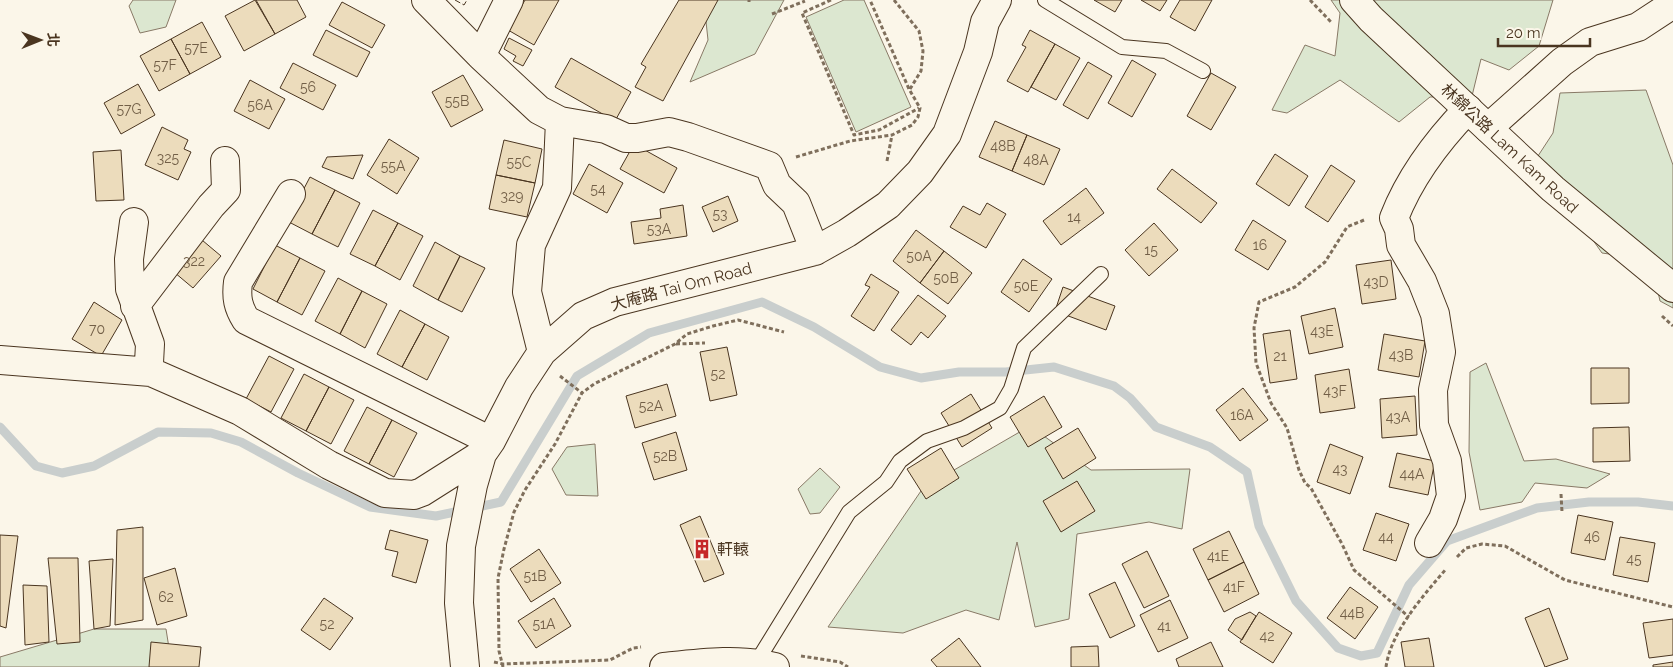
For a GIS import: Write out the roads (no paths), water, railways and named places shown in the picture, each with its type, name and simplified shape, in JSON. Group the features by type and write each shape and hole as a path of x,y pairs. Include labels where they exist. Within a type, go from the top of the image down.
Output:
{"street":[{"path":"426,0 480,56 540,110 560,121 606,129 626,138 638,138 669,132 769,166 777,184 796,203 814,251"},
{"path":"480,56 509,0"},
{"name":"大庵路 Tai Om Road","path":"465,667 459,603 461,546 473,485 486,447 519,386 542,352 583,316 615,302 814,251 847,233 888,206 920,172 948,134 978,52 984,22 998,0"},
{"name":"林錦公路 Lam Kam Road","path":"1354,0 1553,189 1673,288"},
{"path":"1488,128 1562,62 1590,42 1638,27 1673,4"},
{"path":"1429,543 1443,519 1451,496 1447,460 1434,425 1433,390 1441,352 1435,314 1422,281 1401,245 1399,229 1394,218 1403,196 1446,131 1468,110"},
{"path":"542,352 527,292 530,245 557,188 560,121"},
{"path":"135,306 226,190 225,161"},
{"path":"0,360 151,372 240,411 329,465 385,493 402,496 422,492 486,447 246,320 238,306 236,295 238,282 291,194"},
{"path":"134,222 129,259 130,289 150,344 149,363 151,372"},
{"path":"657,656 705,665 765,660"}],"lane":[{"path":"1045,0 1122,47 1166,51 1203,71"},
{"path":"765,660 849,512 886,482 900,461 927,442 964,428 1000,408 1012,389 1024,348 1101,274"}],"waterway":[{"path":"0,427 36,466 62,473 94,466 158,432 211,433 241,442 298,473 370,507 436,516 501,502 577,376 649,333 762,302 814,327 880,367 921,378 959,372 1006,372 1054,367 1114,386 1130,398 1156,427 1210,447 1247,472 1259,526 1296,601 1338,648 1361,656 1377,653 1409,585 1447,541 1537,508 1589,502 1638,502 1673,506"}],"place":[{"name":"軒轅","path":"702,549"}]}
